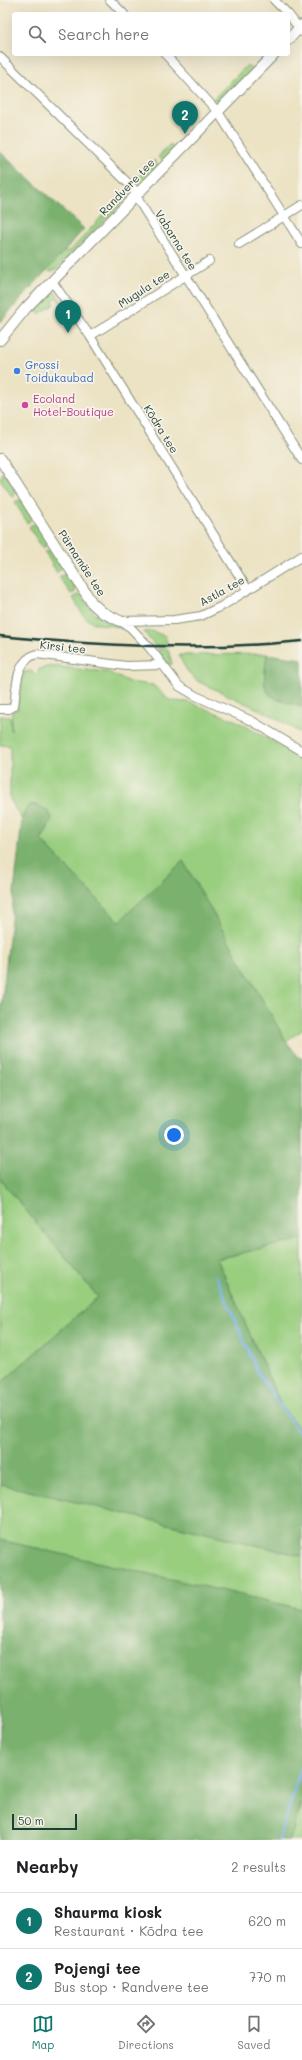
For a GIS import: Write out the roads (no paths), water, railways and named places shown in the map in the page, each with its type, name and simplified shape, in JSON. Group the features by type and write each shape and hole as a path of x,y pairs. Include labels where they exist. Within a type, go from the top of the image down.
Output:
{"main road":[{"path":"290,38 301,28"},
{"name":"Randvere tee","path":"0,340 7,333 15,320 52,281 272,56"},
{"path":"0,330 15,320"},
{"name":"Pärnamäe tee","path":"0,459 92,603 102,612 120,622"}],"street":[{"path":"110,0 122,12"},
{"path":"274,0 286,12"},
{"path":"290,16 301,28"},
{"path":"167,56 218,112 302,244"},
{"name":"Vabarna tee","path":"0,57 129,183 302,460"},
{"path":"239,244 302,205"},
{"name":"Mugula tee","path":"90,336 209,261"},
{"name":"Kõdra tee","path":"52,281 90,336 248,590"},
{"name":"Astla tee","path":"120,622 174,620 200,616 222,606 302,556"},
{"name":"Pärnamäe tee","path":"120,622 130,627 149,647 179,686 196,696 252,721 302,751"},
{"name":"Kirsi tee","path":"0,709 10,709 14,706 20,667 28,657 36,654 126,666 162,665"}],"waterway":[{"path":"216,1276 258,1373 302,1437"},
{"path":"279,1840 302,1765"}],"railway":[{"path":"0,636 113,645 151,646 226,646 302,641"}],"place":[{"name":"Pojengi tee","path":"185,134"},
{"name":"Shaurma kiosk","path":"68,333"},
{"name":"Grossi Toidukaubad","path":"17,371"},
{"name":"Ecoland Hotel-Boutique","path":"25,405"}]}
